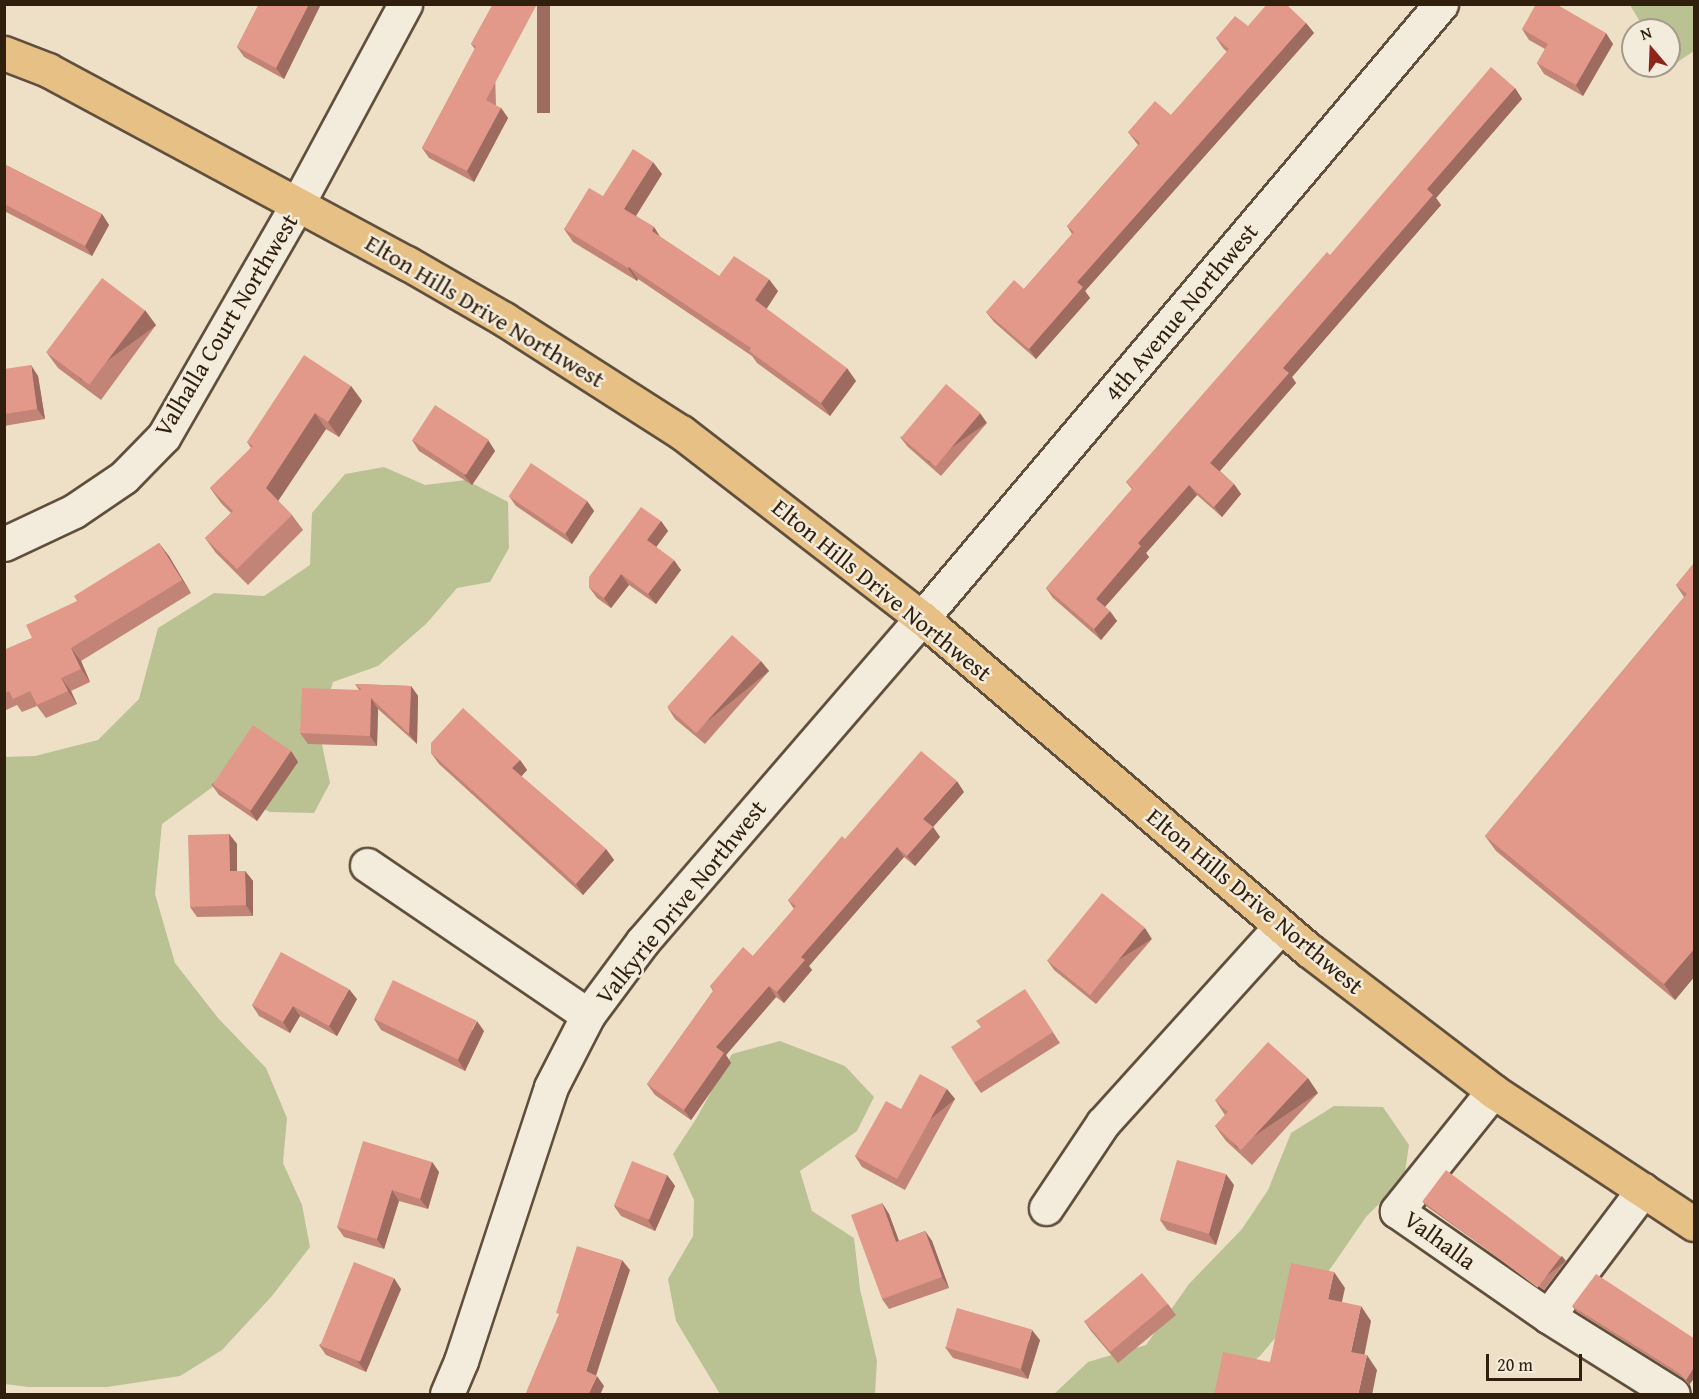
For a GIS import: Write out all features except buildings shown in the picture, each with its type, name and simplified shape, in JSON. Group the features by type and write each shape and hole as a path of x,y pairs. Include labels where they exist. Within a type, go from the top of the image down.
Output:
{"main road":[{"name":"Elton Hills Drive Northwest","path":"4,52 48,70 298,203 504,319 681,432 922,618 1280,927 1493,1091 1695,1224"}],"street":[{"name":"Valhalla Court Northwest","path":"4,544 74,511 124,477 164,436 298,203 405,4"},
{"name":"4th Avenue Northwest","path":"922,618 1441,4"},
{"name":"Valkyrie Drive Northwest","path":"447,1395 461,1361 550,1087 588,1015 643,941 922,618"},
{"path":"367,865 588,1015"},
{"path":"1046,1208 1103,1123 1280,927"},
{"name":"Valhalla","path":"1493,1091 1397,1211 1548,1316 1673,1395"},
{"path":"1548,1316 1643,1190"}],"green space":[{"path":"1630,5 1694,5 1694,51 1681,60 1681,18 1638,18"},
{"path":"384,467 425,485 466,480 508,502 509,548 490,582 457,588 427,623 378,666 333,682 319,730 330,783 314,813 270,812 214,786 162,824 155,894 175,963 218,1018 266,1068 287,1118 283,1163 302,1205 310,1247 272,1296 222,1350 180,1376 107,1387 28,1387 5,1384 4,757 35,756 98,740 139,699 158,628 214,593 264,596 310,565 312,513 345,474"},
{"path":"780,1041 845,1066 874,1097 857,1131 800,1171 812,1211 854,1238 860,1289 877,1361 875,1394 720,1394 676,1321 668,1279 693,1236 694,1200 673,1154 696,1119 732,1054"},
{"path":"1334,1106 1383,1107 1409,1145 1404,1179 1366,1217 1315,1291 1260,1356 1218,1388 1217,1394 1054,1394 1088,1362 1146,1345 1189,1284 1242,1229 1268,1190 1291,1133"}]}
